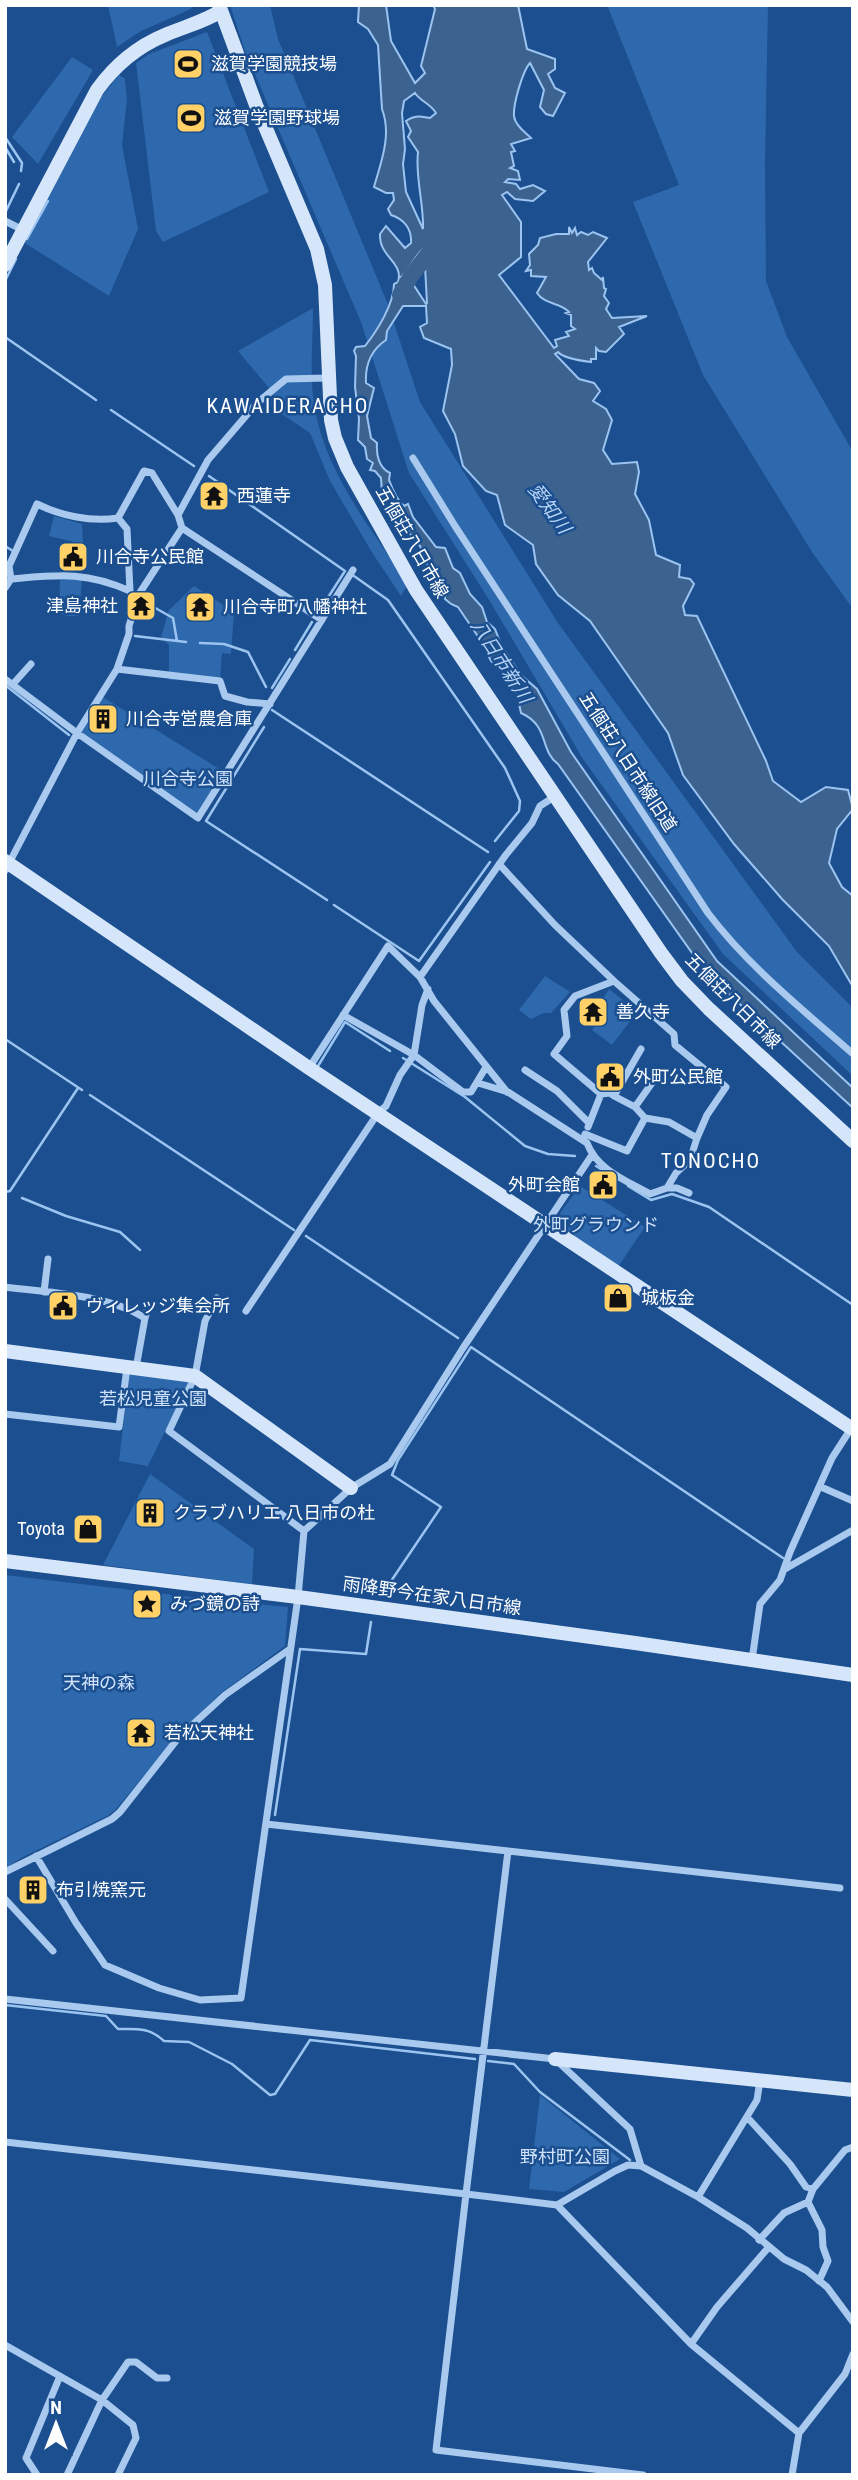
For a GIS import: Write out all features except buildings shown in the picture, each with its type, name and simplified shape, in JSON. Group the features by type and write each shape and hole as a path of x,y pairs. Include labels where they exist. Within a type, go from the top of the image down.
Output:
{"main road":[{"path":"5,265 97,90 111,71 144,46 220,8"},
{"name":"五個荘八日市線","path":"220,8 256,105 317,249 325,285 328,401 335,438 360,492 416,590 554,797 682,981 853,1141"},
{"path":"7,866 852,1428"},
{"path":"5,1351 195,1376 351,1488"},
{"name":"雨降野今在家八日市線","path":"5,1562 298,1597 853,1675"},
{"path":"555,2059 853,2090"}],"street":[{"path":"5,221 23,230"},
{"path":"178,515 208,460 257,403 286,379 327,378"},
{"name":"五個荘八日市線旧道","path":"412,458 469,549 730,943 853,1054"},
{"path":"118,518 144,471 152,473 178,515 181,528 322,620"},
{"path":"5,589 11,579 9,566 37,504 78,517 106,520 118,518"},
{"path":"118,518 127,529 130,591"},
{"path":"7,866 77,733 117,669 139,594 181,528"},
{"path":"5,679 198,818 353,570"},
{"path":"11,579 59,575 87,576 139,594"},
{"path":"13,684 31,664"},
{"path":"117,669 220,681 225,696 270,704"},
{"path":"420,977 499,864 532,823 540,806 554,797"},
{"path":"499,864 555,925 674,1034 675,1045 726,1087 707,1115 690,1160 676,1173 667,1188"},
{"path":"309,1068 388,946 420,977 434,1001 508,1093"},
{"path":"614,981 575,996 564,1010 567,1036 554,1054 601,1094 610,1093 635,1107 646,1118 669,1122 697,1138"},
{"path":"246,1311 378,1113 386,1106 400,1075 414,1055 422,1005 428,989"},
{"path":"343,1015 414,1055 464,1092 471,1091 486,1068"},
{"path":"614,1096 642,1049"},
{"path":"525,1070 556,1091 589,1123"},
{"path":"635,1107 659,1073"},
{"path":"478,1083 508,1093 587,1143"},
{"path":"601,1094 585,1134 592,1155 609,1171 650,1194 667,1188 677,1188 689,1193"},
{"path":"585,1134 627,1151 646,1118"},
{"path":"36,1856 76,1923 106,1965 159,1988 200,2000 241,1998 298,1597 304,1531 351,1488 390,1464 592,1155"},
{"path":"44,1292 48,1259"},
{"path":"5,1287 93,1298 145,1318"},
{"path":"217,1298 205,1321 195,1376 169,1431 304,1531"},
{"path":"5,1414 119,1427 149,1304"},
{"path":"752,1660 760,1604 780,1580 832,1458 852,1428"},
{"path":"821,1488 853,1501"},
{"path":"785,1569 853,1530"},
{"path":"5,1872 112,1818 188,1729 225,1695 290,1649"},
{"path":"267,1824 840,1888"},
{"path":"508,1851 436,2450 566,2471 643,2475"},
{"path":"5,1899 53,1951"},
{"path":"5,1999 555,2059 630,2129 641,2166"},
{"path":"698,2197 757,2100 760,2080"},
{"path":"747,2117 790,2164 806,2187 813,2189"},
{"path":"5,2142 557,2205 621,2168 628,2165 641,2166 698,2197 761,2237 768,2248 783,2259 820,2278 853,2322"},
{"path":"761,2237 784,2213 808,2202 813,2189 845,2150 853,2147"},
{"path":"808,2202 822,2230 823,2247 828,2261 820,2278"},
{"path":"557,2205 691,2344 799,2433"},
{"path":"691,2344 717,2306 768,2248"},
{"path":"5,2344 102,2400 133,2425 135,2438 118,2475"},
{"path":"792,2475 799,2433 838,2384 853,2354"},
{"path":"67,2475 102,2400 128,2362 136,2362 157,2378 167,2378"},
{"path":"37,2475 26,2458 60,2376"}],"green space":[{"path":"108,5 193,5 191,9 141,31 117,47"},
{"path":"230,5 270,5 278,39 387,302 420,402 558,623 797,952 853,1008 853,1076 723,954 583,759 491,603 409,473 361,322 245,51"},
{"path":"607,5 768,5 766,281 787,337 853,452 853,609 812,552 703,375 633,202 679,185"},
{"name":"滋賀学園野球場","path":"207,32 269,192 163,242 156,231 136,63 149,54"},
{"path":"72,57 93,70 38,164 12,137"},
{"path":"119,75 125,79 127,99 122,145 138,229 109,296 20,240 102,96"},
{"path":"313,308 312,385 321,434 352,501 408,584 401,596 330,481 310,433 267,404 274,394 238,351"},
{"path":"54,516 82,524 83,544 49,536"},
{"path":"60,579 82,579 79,616 59,613"},
{"path":"194,586 234,612 231,654 222,653 220,681 169,680 169,645 161,637 169,610"},
{"name":"川合寺公園","path":"101,696 226,773 198,818 77,733"},
{"path":"545,976 570,992 551,1013 531,1019 519,1010"},
{"path":"609,989 637,1012 612,1045 592,1030 607,1012 599,1005"},
{"name":"外町グラウンド","path":"580,1186 645,1227 618,1267 552,1224"},
{"name":"若松児童公園","path":"130,1370 191,1378 148,1466 119,1461"},
{"path":"150,1474 254,1549 252,1584 103,1565"},
{"name":"天神の森","path":"5,1575 288,1607 285,1646 221,1693 177,1735 117,1808 109,1815 21,1858 5,1869"},
{"name":"野村町公園","path":"540,2095 620,2159 564,2192 529,2189"}],"water":[{"name":"愛知川","path":"359,5 386,5 391,41 415,83 425,73 421,66 435,9 433,5 518,5 527,49 555,59 555,69 548,74 555,88 565,93 553,116 546,114 540,107 544,90 530,63 517,96 515,119 531,138 511,144 515,151 511,152 514,166 510,168 518,171 520,180 508,179 505,182 516,184 520,189 533,185 545,191 533,201 515,199 507,192 502,195 521,222 521,257 499,275 554,348 557,346 555,340 569,336 566,332 575,329 571,326 571,315 566,313 569,312 544,300 537,293 546,277 531,276 531,270 526,271 530,265 529,254 538,245 540,238 569,234 569,227 572,233 575,228 577,235 581,232 588,235 593,232 607,238 588,262 589,270 592,268 602,280 603,277 606,289 604,296 609,303 606,309 612,318 647,316 619,327 624,334 606,352 596,348 596,359 591,359 591,362 569,358 558,352 555,354 579,379 594,383 600,391 593,401 606,409 612,420 603,450 612,464 637,462 639,472 635,494 649,520 656,555 680,565 679,577 690,579 694,584 683,606 685,615 697,616 773,781 801,802 826,787 848,790 853,809 837,829 829,863 842,887 853,896 853,987 829,946 782,899 734,844 683,775 668,733 590,621 558,595 536,564 533,545 505,525 497,495 486,491 463,466 455,434 443,411 452,365 451,349 424,338 420,327 427,323 426,306 403,306 387,331 386,340 376,348 370,358 366,383 374,388 367,416 371,438 377,443 379,461 390,473 389,480 400,501 404,506 408,504 413,517 436,547 445,548 453,568 460,573 470,594 482,607 487,622 495,629 502,647 522,676 537,689 571,752 717,961 853,1088 853,1108 707,974 552,758 536,724 521,713 517,694 491,661 458,607 445,599 445,588 434,581 420,546 409,533 407,524 401,521 398,509 382,493 381,478 375,471 370,470 373,463 367,459 365,447 358,440 354,351 356,347 365,346 375,333 388,308 394,284 398,282 398,271 384,251 380,234 386,226 405,248 411,243 411,238 406,225 391,215 388,209 394,200 393,193 386,193 374,187 386,139 378,45 368,29 358,22","holes":["415,93 436,113 430,118 418,116 406,121 411,131 408,137 418,152 423,229 406,192 403,164 404,101","424,248 427,303 426,304 413,284 415,278 401,277"]}],"waterway":[{"path":"5,137 22,163 21,171"},
{"path":"5,147 14,162"},
{"path":"5,213 19,184"},
{"path":"27,239 48,201"},
{"name":"八日市新川","path":"400,295 438,241"},
{"path":"5,281 16,259"},
{"path":"5,337 96,400"},
{"path":"111,410 194,466"},
{"path":"209,476 345,571 318,613"},
{"path":"5,546 13,551"},
{"path":"354,576 388,600 505,768 520,801 519,811 495,841"},
{"path":"143,601 173,618 177,641"},
{"path":"295,650 312,622"},
{"path":"135,636 186,642"},
{"path":"200,643 224,644 248,652 266,687"},
{"path":"272,688 290,659"},
{"path":"5,685 69,735"},
{"path":"272,710 488,852"},
{"path":"264,727 206,821 327,900"},
{"path":"334,905 419,961 490,862"},
{"path":"318,1066 345,1022 390,1051"},
{"path":"5,1039 82,1090"},
{"path":"403,1058 465,1097 525,1146 548,1154 575,1156"},
{"path":"5,1192 10,1191 78,1088"},
{"path":"90,1095 294,1230"},
{"path":"596,1166 607,1173"},
{"path":"628,1186 651,1200 672,1194 709,1207 853,1305"},
{"path":"22,1198 66,1216 120,1232 140,1250"},
{"path":"306,1236 458,1338"},
{"path":"381,1596 441,1507 392,1475 398,1460 471,1347 783,1558"},
{"path":"275,1815 300,1649 366,1654 371,1622"},
{"path":"5,2005 106,2016 118,2029 142,2030 153,2033 164,2041 189,2042 232,2064 270,2095 275,2094 310,2040 475,2059"},
{"path":"488,2061 514,2064 540,2092 630,2160"}],"place":[{"name":"滋賀学園競技場","path":"188,64"},
{"name":"滋賀学園野球場","path":"191,118"},
{"name":"西蓮寺","path":"214,496"},
{"name":"川合寺公民館","path":"73,557"},
{"name":"津島神社","path":"141,606"},
{"name":"川合寺町八幡神社","path":"200,607"},
{"name":"川合寺営農倉庫","path":"103,719"},
{"name":"善久寺","path":"593,1012"},
{"name":"外町公民館","path":"610,1077"},
{"name":"外町会館","path":"603,1185"},
{"name":"城板金","path":"618,1298"},
{"name":"ヴィレッジ集会所","path":"63,1306"},
{"name":"クラブハリエ 八日市の杜","path":"150,1513"},
{"name":"Toyota","path":"88,1529"},
{"name":"みづ鏡の詩","path":"147,1604"},
{"name":"若松天神社","path":"141,1733"},
{"name":"布引焼窯元","path":"33,1890"}],"district":[{"name":"KAWAIDERACHO","path":"288,406"},
{"name":"TONOCHO","path":"711,1161"}]}
